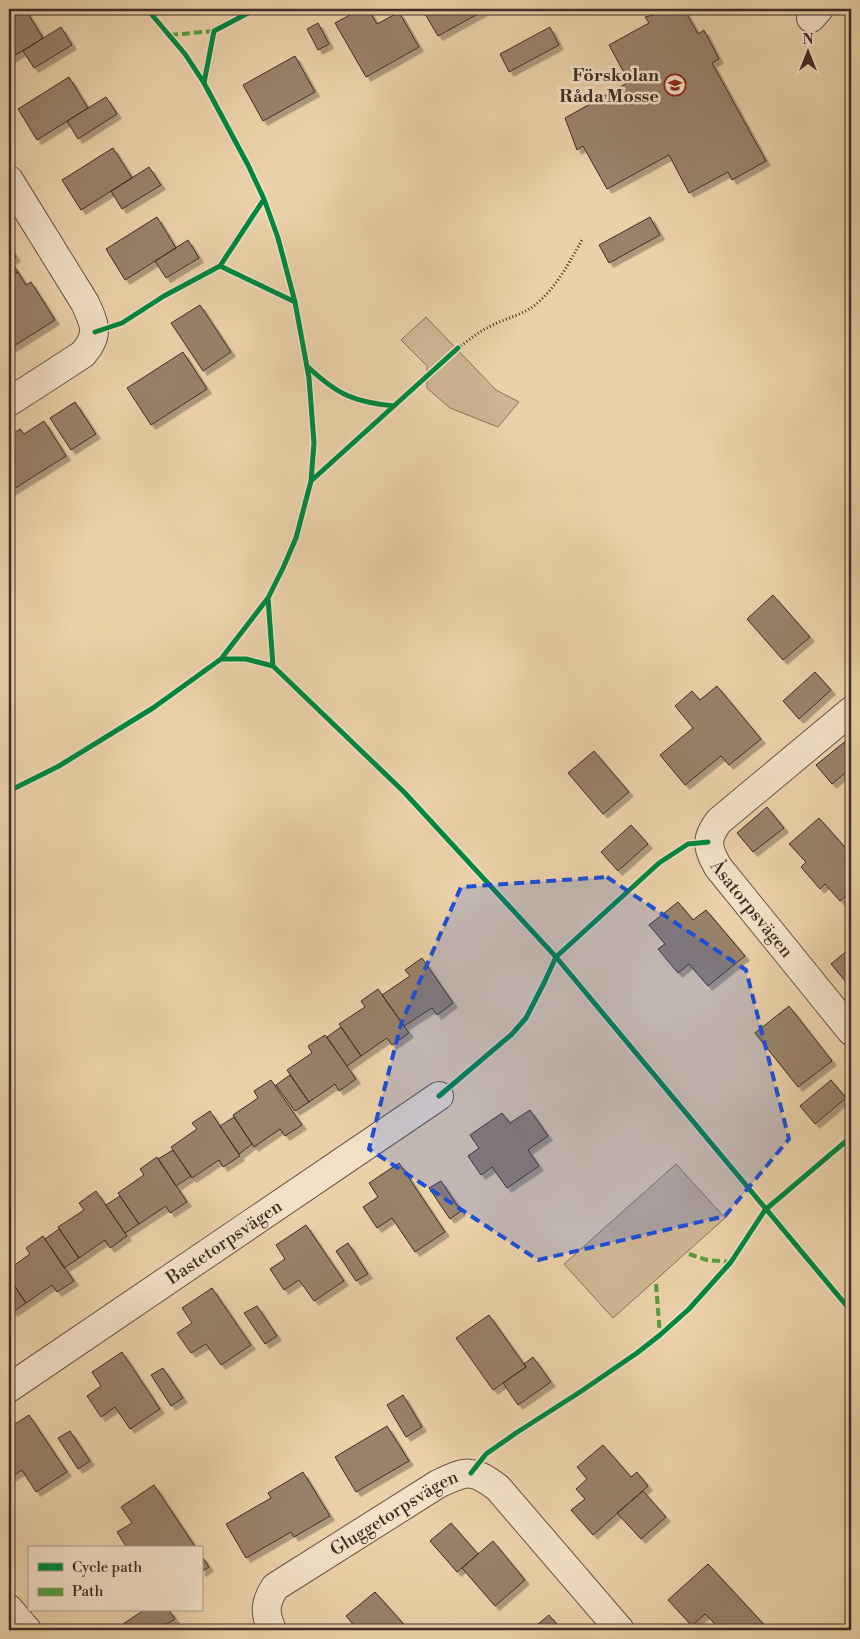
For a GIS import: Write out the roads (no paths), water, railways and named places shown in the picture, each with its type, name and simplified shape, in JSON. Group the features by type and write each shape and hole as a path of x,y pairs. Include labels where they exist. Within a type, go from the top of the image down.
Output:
{"street":[{"path":"9,180 85,303 95,332 92,344 83,354 69,365 9,402"},
{"name":"Åsatorpsvägen","path":"851,711 719,821 711,830 708,842 710,854 718,868 851,1031"},
{"name":"Bastetorpsvägen","path":"9,1388 439,1096"},
{"name":"Gluggetorpsvägen","path":"272,1630 266,1614 268,1598 275,1587 438,1484 458,1475 471,1473 485,1479 498,1488 620,1630"},
{"path":"9,1609 27,1630"}],"place":[{"name":"Förskolan Råda Mosse","path":"675,85"}]}
